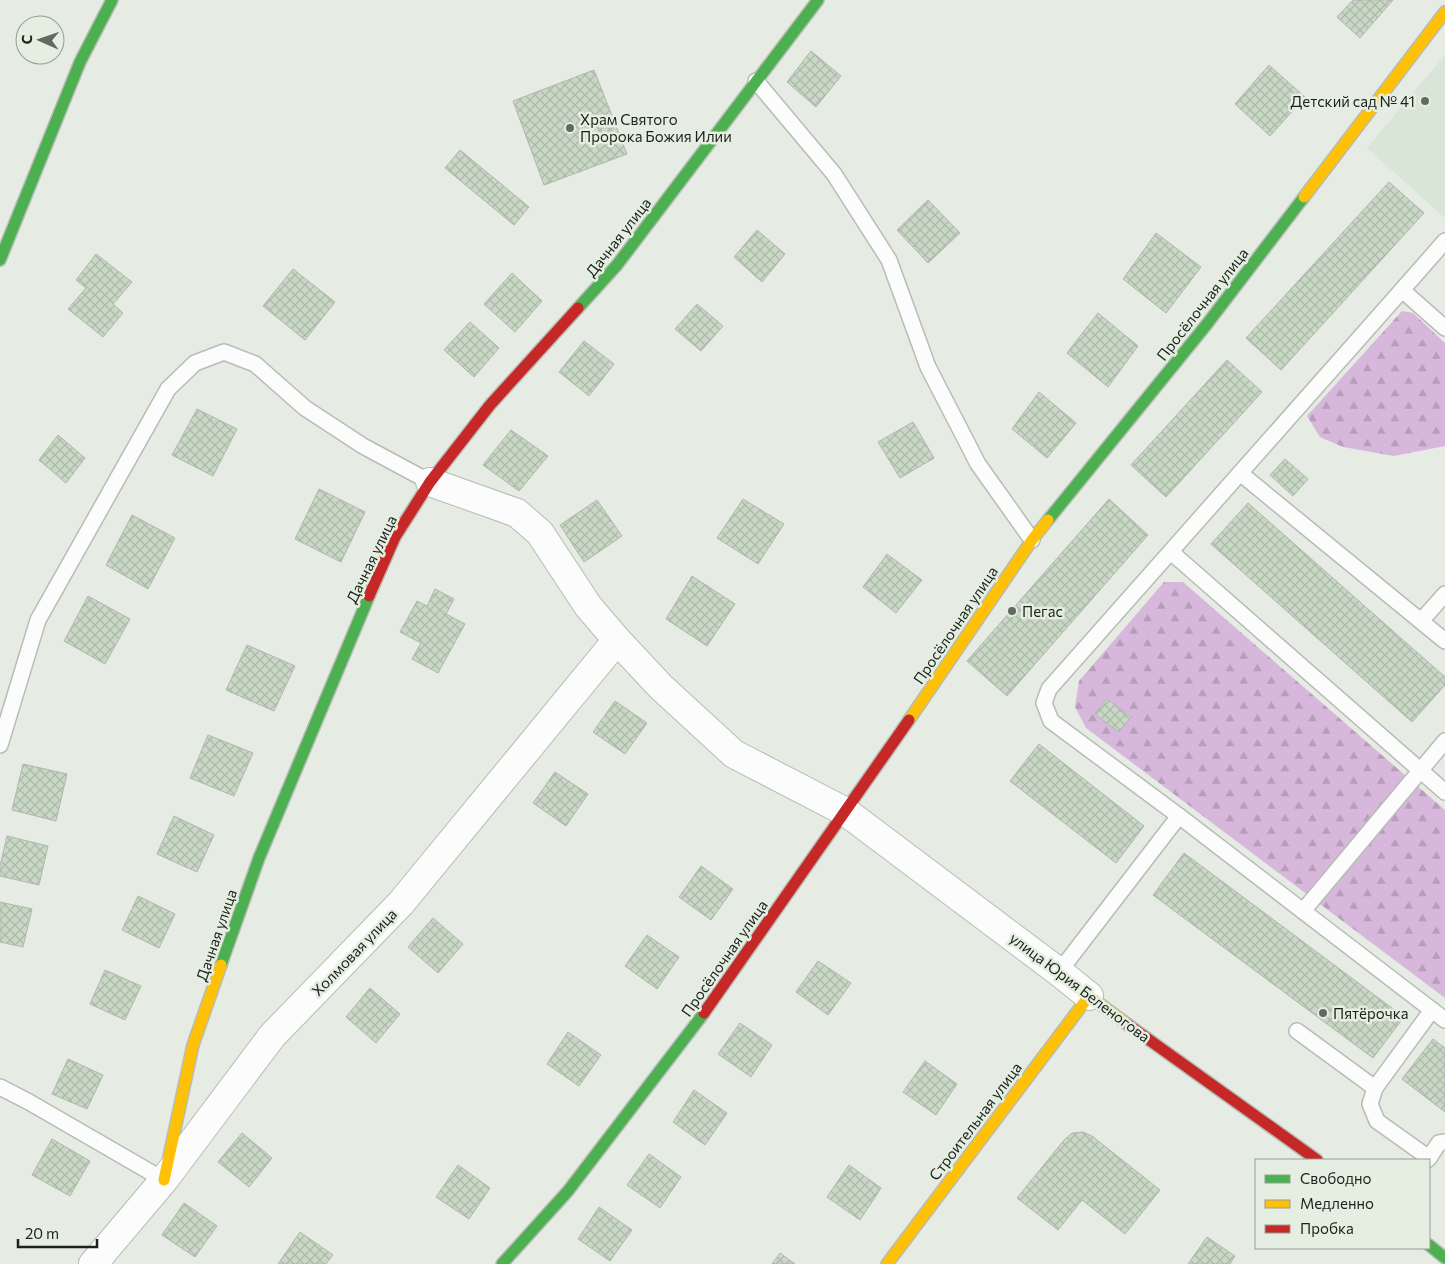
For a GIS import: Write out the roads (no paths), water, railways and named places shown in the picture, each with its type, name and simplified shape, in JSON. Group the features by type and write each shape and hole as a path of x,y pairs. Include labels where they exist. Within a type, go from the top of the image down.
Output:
{"street":[{"path":"0,260 80,62 112,0"},
{"name":"Дачная улица","path":"164,1180 193,1045 259,858 395,536 430,482 490,405 617,265 818,0"},
{"name":"Просёлочная улица","path":"502,1264 568,1191 685,1040 846,812 1032,540 1207,324 1445,12"},
{"name":"улица Юрия Беленогова","path":"430,482 517,514 540,533 588,606 617,640 661,687 734,754 846,812 1089,996 1315,1159"},
{"name":"Холмовая улица","path":"93,1264 164,1180 272,1036 401,903 617,640"},
{"name":"Строительная улица","path":"887,1264 1089,996"},
{"path":"1430,1246 1445,1258"}],"lane":[{"path":"756,81 834,174 889,260 928,367 978,464 1032,540"},
{"path":"1445,241 1171,552 1048,688 1044,703 1051,721 1179,816 1445,1020"},
{"path":"1402,290 1445,328"},
{"path":"0,745 38,620 168,390 195,363 224,352 255,364 305,408 362,446 430,482"},
{"path":"1240,473 1445,641"},
{"path":"1171,552 1445,792"},
{"path":"1421,621 1445,594"},
{"path":"1303,912 1445,741"},
{"path":"1059,972 1179,816"},
{"path":"1432,1010 1375,1088 1370,1104 1377,1121 1428,1159 1439,1143 1445,1142"},
{"path":"1297,1031 1375,1088"},
{"path":"0,1087 164,1180"}],"place":[{"name":"Детский сад № 41","path":"1425,101"},
{"name":"Храм Святого Пророка Божия Илии","path":"570,128"},
{"name":"Пегас","path":"1012,611"},
{"name":"Пятёрочка","path":"1323,1013"}]}
